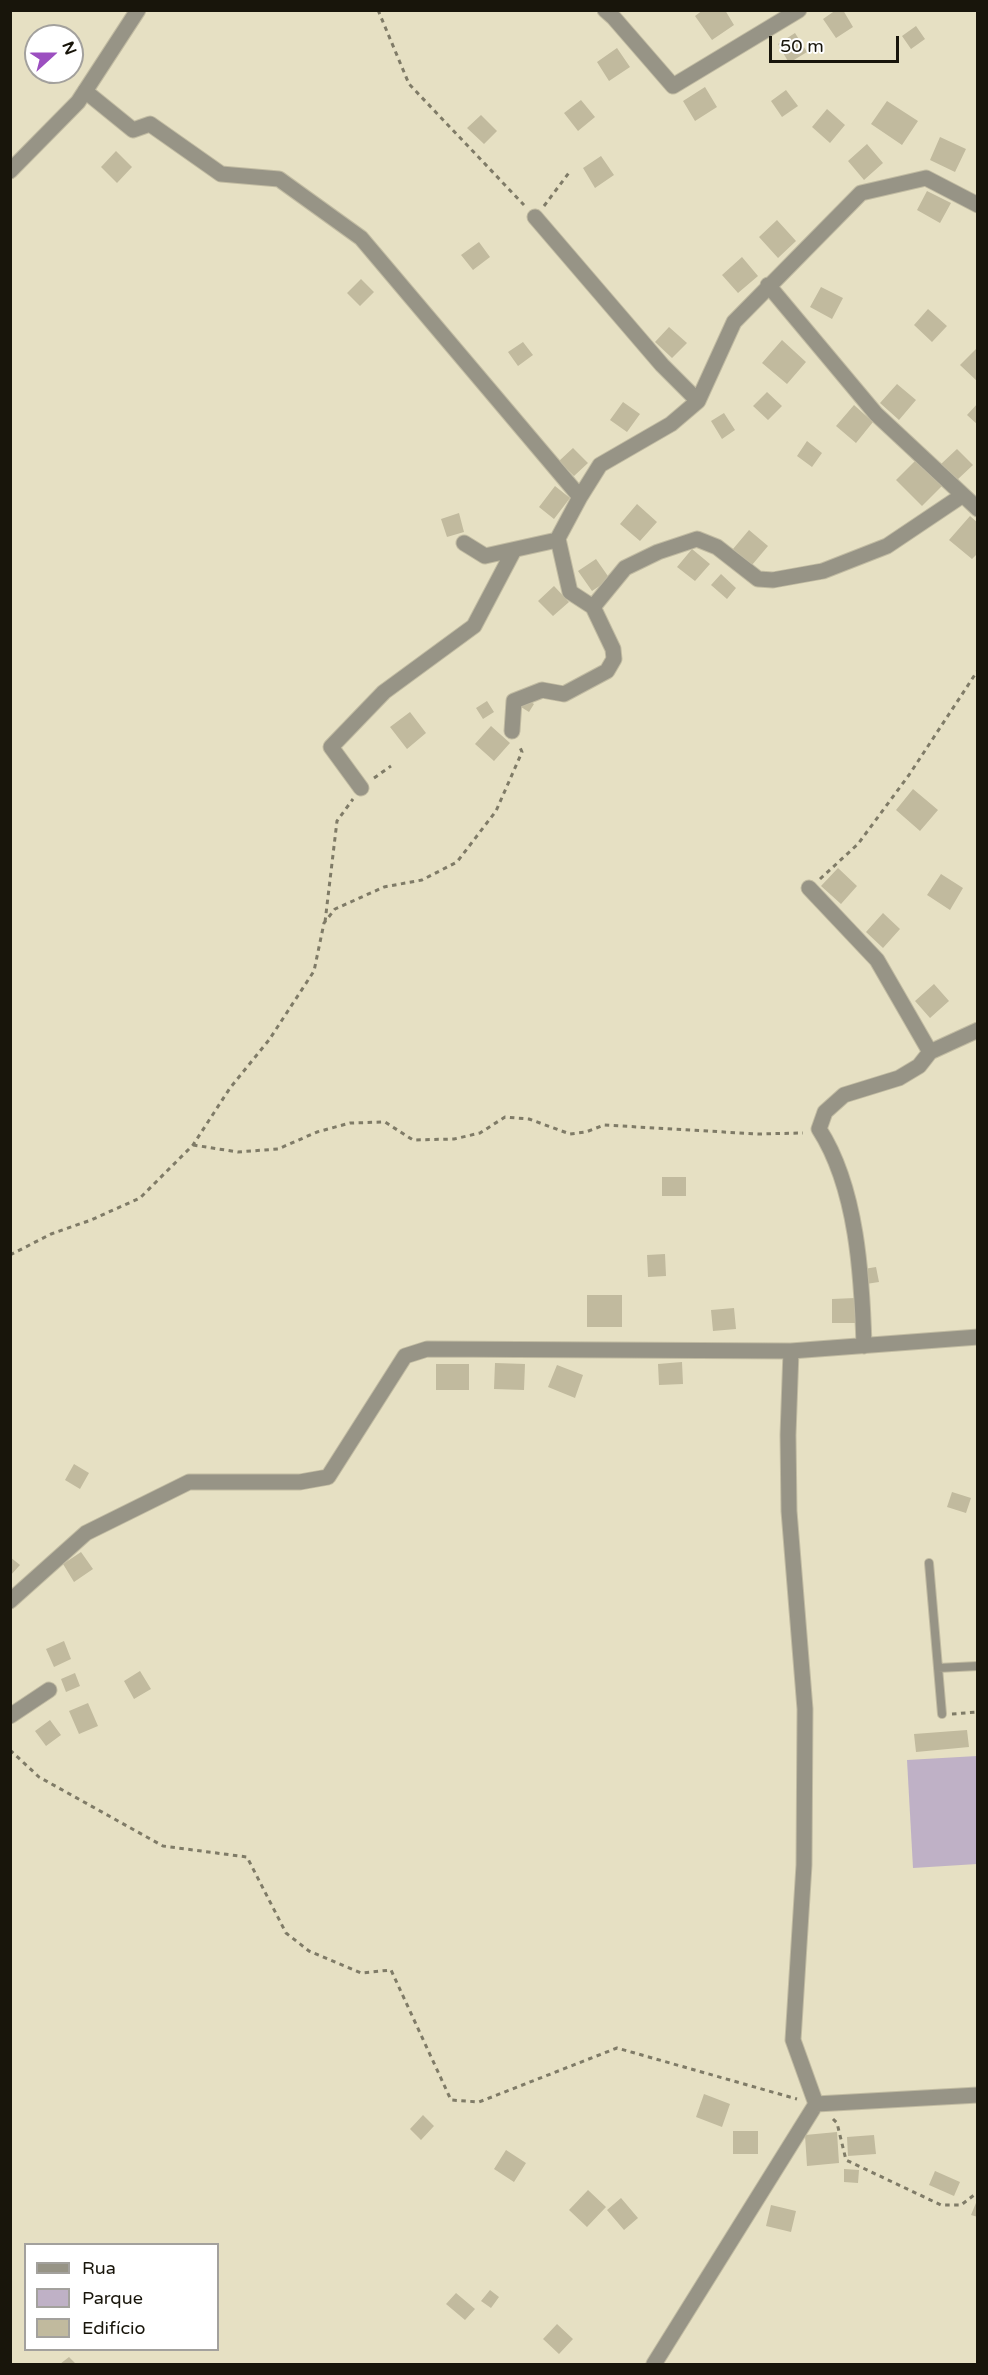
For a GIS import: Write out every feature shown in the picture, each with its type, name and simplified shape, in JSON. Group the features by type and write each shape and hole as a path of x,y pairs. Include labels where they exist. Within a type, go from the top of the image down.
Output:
{"street":[{"path":"605,10 673,86 799,10"},
{"path":"10,171 85,92 134,12"},
{"path":"85,92 133,130 150,124 221,174 279,179 361,238 580,497"},
{"path":"512,731 514,701 542,690 564,694 608,671 614,659 613,649 593,607 570,592 558,539 600,465 671,424 698,401 734,322 768,285 861,194 926,178 978,205"},
{"path":"535,217 662,365 698,401"},
{"path":"768,285 876,414 978,509"},
{"path":"593,607 625,568 658,552 697,539 717,547 758,579 773,580 823,572 886,546 963,495"},
{"path":"464,543 485,556 558,539"},
{"path":"361,788 331,747 384,692 474,626 514,550"},
{"path":"809,888 877,960 930,1052"},
{"path":"864,1346 857,1246 833,1151 819,1129 825,1112 844,1095 899,1078 919,1066 930,1052 978,1030"},
{"path":"10,1601 86,1533 189,1482 300,1482 328,1477 405,1356 427,1349 791,1351 978,1337"},
{"path":"791,1351 788,1436 789,1511 805,1709 804,1865 793,2040 816,2104"},
{"path":"10,1716 48,1690"},
{"path":"816,2104 978,2095"},
{"path":"654,2364 816,2104"}],"lane":[{"path":"929,1563 942,1714"},
{"path":"938,1668 978,1666"}],"path":[{"path":"378,10 409,84 535,217 571,170"},
{"path":"809,888 858,844 909,775 978,670"},
{"path":"324,923 335,909 384,887 422,880 458,862 496,811 522,752 512,731"},
{"path":"10,1255 51,1234 91,1220 140,1198 193,1145 230,1088 269,1040 314,971 324,923 337,821 361,788 391,766"},
{"path":"193,1145 238,1152 278,1149 317,1132 350,1123 385,1122 413,1140 454,1139 480,1134 505,1117 529,1119 570,1134 586,1132 604,1125 795,1135 819,1129"},
{"path":"942,1714 978,1712"},
{"path":"10,1750 39,1777 163,1846 247,1857 286,1933 309,1951 361,1973 391,1970 451,2100 480,2102 617,2048 816,2104 837,2123 846,2160 941,2205 961,2205 978,2192"}],"green space":[{"path":"977,1756 977,1864 913,1868 907,1760"}],"building":[{"path":"703,10 725,10 734,25 712,40 695,16"},
{"path":"836,10 843,10 853,27 836,38 823,19"},
{"path":"916,26 925,39 911,49 902,36"},
{"path":"795,33 807,52 789,63 778,44"},
{"path":"617,48 630,67 609,81 597,62"},
{"path":"705,87 717,107 695,121 683,101"},
{"path":"786,90 798,106 782,117 771,101"},
{"path":"581,100 595,117 578,131 564,113"},
{"path":"887,101 918,121 902,145 871,124"},
{"path":"827,109 845,125 830,143 812,127"},
{"path":"481,115 497,131 484,144 467,128"},
{"path":"940,137 966,149 955,172 930,160"},
{"path":"867,144 883,163 864,180 848,161"},
{"path":"116,151 132,167 117,183 101,167"},
{"path":"601,156 614,175 595,188 583,168"},
{"path":"927,191 951,203 940,223 917,210"},
{"path":"777,220 796,241 778,258 759,237"},
{"path":"479,242 490,257 473,270 461,255"},
{"path":"742,257 758,276 738,293 722,275"},
{"path":"361,279 374,292 360,306 347,293"},
{"path":"821,287 843,298 832,319 810,307"},
{"path":"928,309 947,326 932,342 914,325"},
{"path":"669,327 687,343 672,358 655,342"},
{"path":"782,340 806,362 787,384 762,363"},
{"path":"523,342 533,355 518,366 508,352"},
{"path":"978,347 978,382 960,365"},
{"path":"897,384 916,400 899,420 880,403"},
{"path":"767,392 782,406 768,420 753,406"},
{"path":"623,402 640,414 627,432 610,420"},
{"path":"978,403 978,425 967,415"},
{"path":"854,405 873,422 856,443 836,426"},
{"path":"724,413 735,430 722,439 711,421"},
{"path":"807,441 822,453 812,467 797,456"},
{"path":"573,448 588,463 574,476 559,461"},
{"path":"957,449 973,465 957,480 941,464"},
{"path":"916,460 942,486 922,506 896,480"},
{"path":"555,486 570,498 554,519 539,507"},
{"path":"637,504 657,522 640,541 620,524"},
{"path":"459,513 464,532 447,537 441,519"},
{"path":"970,516 978,523 978,553 972,559 949,540"},
{"path":"749,530 768,546 752,565 733,549"},
{"path":"692,549 710,564 695,581 677,567"},
{"path":"596,559 610,579 592,591 578,571"},
{"path":"721,574 736,588 727,599 711,585"},
{"path":"554,586 569,602 553,616 538,601"},
{"path":"526,699 534,704 529,712 521,707"},
{"path":"487,701 494,712 483,719 476,708"},
{"path":"410,712 426,733 407,749 390,727"},
{"path":"491,726 510,743 494,761 475,744"},
{"path":"913,789 938,810 920,831 896,810"},
{"path":"838,868 857,886 841,904 821,886"},
{"path":"941,874 963,888 950,910 927,895"},
{"path":"883,913 900,929 883,948 866,932"},
{"path":"934,984 949,1001 930,1018 915,1001"},
{"path":"662,1177 686,1177 686,1196 662,1196"},
{"path":"665,1254 666,1276 648,1277 647,1255"},
{"path":"876,1267 879,1282 866,1284 864,1269"},
{"path":"587,1295 622,1295 622,1327 587,1327"},
{"path":"855,1298 856,1323 832,1323 832,1299"},
{"path":"734,1308 736,1329 713,1331 711,1310"},
{"path":"682,1362 683,1384 659,1385 658,1364"},
{"path":"495,1363 525,1364 524,1390 494,1389"},
{"path":"436,1364 469,1364 469,1390 436,1390"},
{"path":"557,1365 583,1375 575,1398 548,1387"},
{"path":"74,1464 89,1473 80,1489 65,1480"},
{"path":"952,1492 971,1498 966,1513 947,1507"},
{"path":"81,1552 93,1569 74,1582 63,1564"},
{"path":"10,1557 20,1565 10,1576"},
{"path":"64,1641 71,1659 54,1667 46,1649"},
{"path":"140,1671 151,1689 134,1699 124,1681"},
{"path":"75,1673 80,1686 66,1692 61,1679"},
{"path":"88,1703 98,1726 79,1734 69,1711"},
{"path":"50,1720 61,1735 46,1746 35,1731"},
{"path":"967,1730 969,1747 916,1752 914,1734"},
{"path":"704,2094 730,2104 722,2127 696,2117"},
{"path":"423,2115 434,2126 421,2140 410,2129"},
{"path":"733,2131 758,2131 758,2154 733,2154"},
{"path":"837,2132 839,2163 807,2166 805,2135"},
{"path":"874,2135 876,2154 848,2156 847,2137"},
{"path":"506,2150 526,2163 514,2182 494,2169"},
{"path":"844,2169 859,2170 858,2183 844,2182"},
{"path":"935,2171 960,2182 954,2196 929,2185"},
{"path":"588,2190 606,2207 587,2227 569,2210"},
{"path":"621,2198 638,2218 624,2230 607,2210"},
{"path":"978,2198 978,2217 971,2215"},
{"path":"771,2205 796,2211 791,2232 766,2226"},
{"path":"490,2290 499,2297 491,2308 481,2301"},
{"path":"456,2293 475,2309 465,2320 446,2304"},
{"path":"557,2324 573,2339 559,2354 543,2339"},
{"path":"69,2357 76,2364 60,2364"}]}
